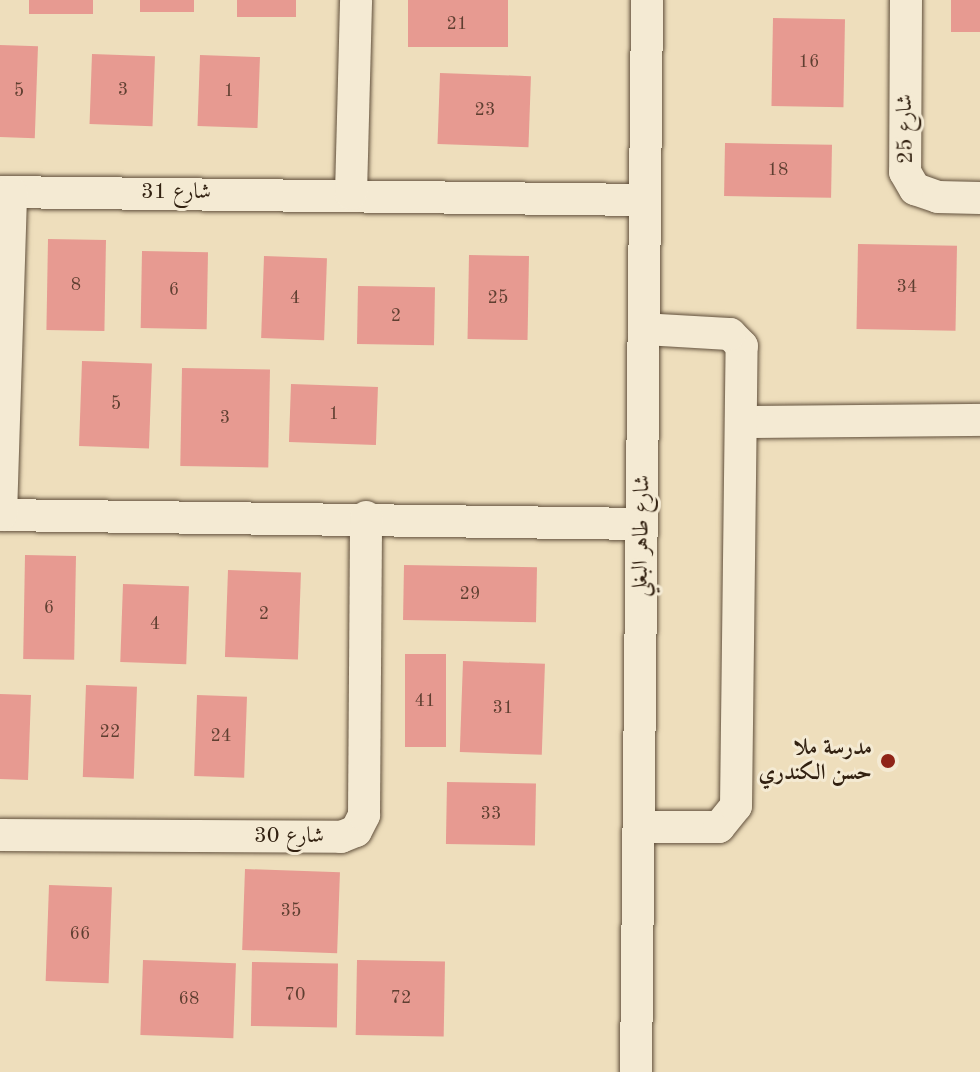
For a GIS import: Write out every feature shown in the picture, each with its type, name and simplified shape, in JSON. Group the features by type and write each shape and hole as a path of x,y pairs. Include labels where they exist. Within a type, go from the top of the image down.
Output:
{"street":[{"path":"351,194 356,0"},
{"name":"شارع طاهر البغلي","path":"636,1072 647,0"},
{"name":"شارع 25","path":"906,0 905,172 915,189 938,197 980,198"},
{"path":"6,192 0,515 366,517 642,524"},
{"name":"شارع 31","path":"6,192 645,200"},
{"path":"639,827 719,827 736,806 741,422 737,337 644,329"},
{"path":"741,422 980,420"},
{"name":"شارع 30","path":"0,835 341,837 356,831 364,815 366,517"}],"building":[{"path":"29,0 93,0 93,14 29,14"},
{"path":"140,0 194,0 194,12 140,12"},
{"path":"237,0 296,0 296,17 237,17"},
{"path":"408,0 508,0 508,47 408,47"},
{"path":"951,0 980,0 980,32 951,32"},
{"path":"773,18 845,19 843,107 771,106"},
{"path":"0,45 38,46 35,138 0,137"},
{"path":"92,54 155,56 153,126 90,124"},
{"path":"200,55 260,57 257,128 198,126"},
{"path":"440,73 531,76 528,147 438,144"},
{"path":"725,143 832,145 831,198 724,196"},
{"path":"48,239 106,240 104,331 46,330"},
{"path":"858,244 957,246 956,331 857,329"},
{"path":"142,251 208,252 207,329 141,328"},
{"path":"469,255 529,256 528,340 468,339"},
{"path":"264,256 327,258 324,340 261,338"},
{"path":"358,286 435,287 434,345 357,344"},
{"path":"82,361 152,363 149,448 79,446"},
{"path":"182,368 270,370 268,468 180,466"},
{"path":"291,384 378,387 376,445 289,442"},
{"path":"25,555 76,556 74,660 23,659"},
{"path":"404,565 537,567 536,622 403,620"},
{"path":"228,570 301,573 298,659 225,657"},
{"path":"123,584 189,586 186,664 120,662"},
{"path":"405,654 446,654 446,747 405,747"},
{"path":"463,661 545,664 542,755 460,752"},
{"path":"86,685 137,687 134,779 83,777"},
{"path":"0,694 31,695 28,780 0,779"},
{"path":"197,695 247,697 244,778 194,776"},
{"path":"447,782 536,784 535,846 446,844"},
{"path":"245,869 340,872 337,953 242,950"},
{"path":"49,885 112,887 109,983 46,981"},
{"path":"143,960 236,963 233,1038 140,1035"},
{"path":"357,960 445,962 444,1037 356,1035"},
{"path":"252,962 338,964 337,1027 251,1026"}],"place":[{"name":"مدرسة ملا حسن الكندري","path":"888,761"}]}
